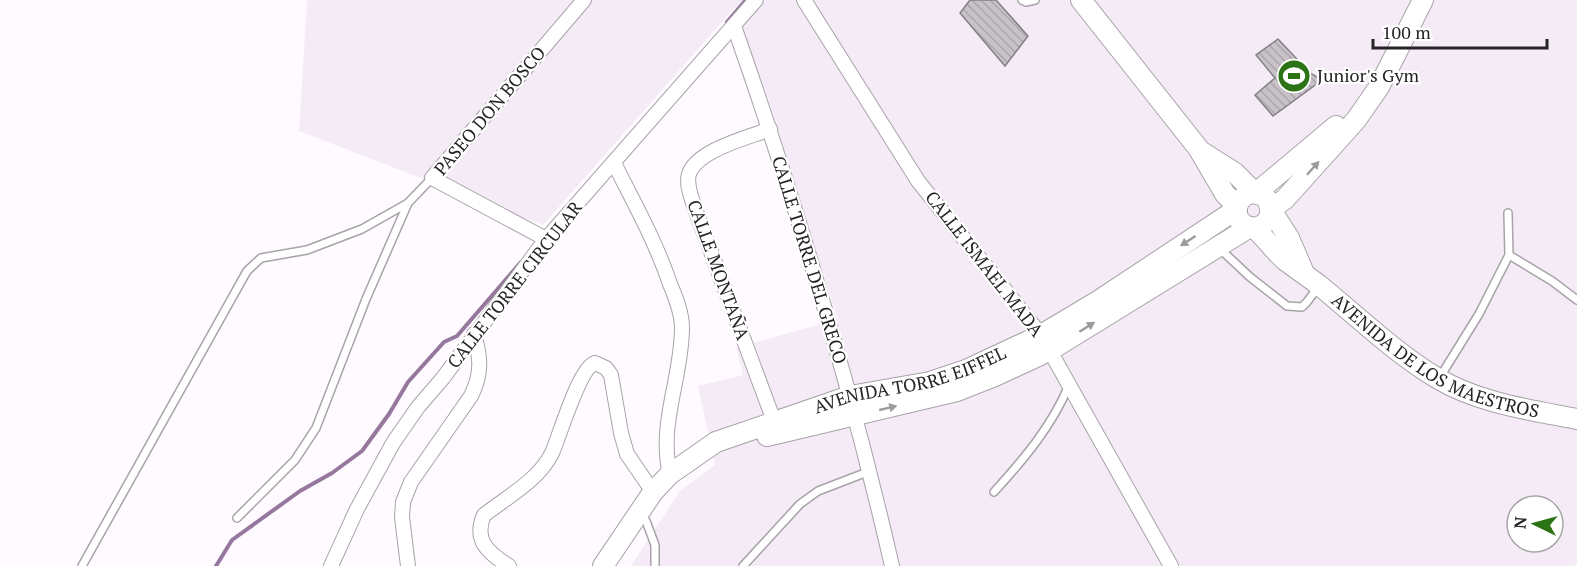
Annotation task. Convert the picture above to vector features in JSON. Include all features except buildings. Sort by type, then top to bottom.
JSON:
[{"type":"street","name":"PASEO DON BOSCO","points":[[546,239],[432,178],[584,0]]},
{"type":"street","name":"CALLE TORRE CIRCULAR","points":[[331,566],[357,509],[393,443],[474,334],[546,239],[756,0]]},
{"type":"street","name":"CALLE ISMAEL MADA","points":[[804,0],[918,181],[1045,343],[1171,566]]},
{"type":"street","points":[[1081,0],[1198,148],[1225,194],[1237,207],[1240,221],[1251,228],[1259,227],[1268,221],[1271,210],[1285,199],[1356,120],[1378,87],[1423,0]]},
{"type":"street","points":[[1237,207],[1244,196],[1256,193],[1328,134],[1348,114],[1385,59],[1416,0]]},
{"type":"street","name":"CALLE TORRE DEL GRECO","points":[[734,26],[770,129],[853,405],[892,566]]},
{"type":"street","name":"CALLE MONTAÑA","points":[[770,129],[706,154],[694,163],[688,176],[694,206],[774,421]]},
{"type":"street","points":[[1198,148],[1235,173],[1256,193],[1266,198],[1271,210]]},
{"type":"street","points":[[614,163],[662,260],[679,308],[682,327],[668,428],[667,460],[670,474]]},
{"type":"street","name":"AVENIDA TORRE EIFFEL","points":[[1045,343],[1098,301],[1237,207]]},
{"type":"street","name":"AVENIDA DE LOS MAESTROS","points":[[1271,210],[1312,279]]},
{"type":"street","name":"AVENIDA TORRE EIFFEL","points":[[615,566],[666,495],[716,453],[783,432],[853,405],[1045,343],[1251,228]]},
{"type":"street","name":"AVENIDA DE LOS MAESTROS","points":[[1251,228],[1274,250],[1394,348],[1439,379],[1469,393],[1505,404],[1577,419]]},
{"type":"street","points":[[408,566],[402,517],[403,502],[411,482],[471,396],[478,381],[481,367],[474,334]]},
{"type":"street","points":[[509,566],[495,558],[484,547],[480,536],[480,524],[484,515],[534,477],[551,455],[581,380],[590,364],[595,363],[606,368],[611,375],[627,454],[652,492]]},
{"type":"street","name":"AVENIDA TORRE EIFFEL","points":[[603,566],[652,492],[670,474],[716,442],[774,421],[853,405]]},
{"type":"lane","points":[[1022,0],[1026,2],[1035,0]]},
{"type":"lane","points":[[82,566],[247,271],[261,258],[307,250],[333,242],[362,229],[408,203],[432,178]]},
{"type":"lane","points":[[237,518],[295,459],[316,428],[366,299],[408,203]]},
{"type":"lane","points":[[1439,379],[1479,314],[1509,255],[1508,213]]},
{"type":"lane","points":[[1218,246],[1258,284],[1287,306],[1302,307],[1307,302],[1312,279]]},
{"type":"lane","points":[[1509,255],[1552,281],[1577,300]]},
{"type":"lane","points":[[994,492],[1035,445],[1063,401],[1069,385]]},
{"type":"lane","points":[[743,566],[800,504],[818,491],[870,471]]},
{"type":"lane","points":[[646,521],[655,545],[656,566]]},
{"type":"shaded area","points":[[307,0],[1577,0],[1577,563],[1574,566],[631,566],[680,491],[715,465],[698,386],[743,375],[736,348],[838,319],[736,6],[543,225],[299,131]]},
{"type":"waterway","points":[[727,22],[746,0]]},
{"type":"waterway","points":[[216,566],[232,540],[300,491],[332,473],[362,451],[389,414],[408,382],[444,342],[457,336],[521,262]]},
{"type":"place","name":"Junior's Gym","points":[[1294,76]]}]
